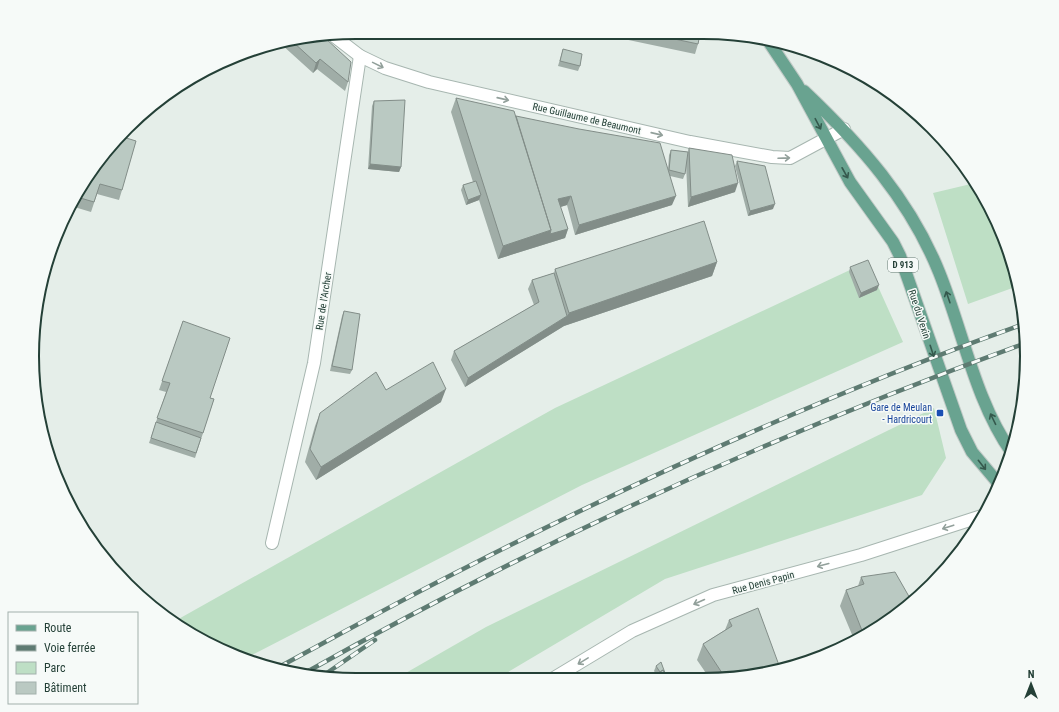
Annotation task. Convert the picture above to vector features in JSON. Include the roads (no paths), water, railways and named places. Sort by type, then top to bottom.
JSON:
[{"type":"main road","name":"Rue du Vexin","points":[[772,47],[797,84],[850,182],[893,242],[910,282],[960,430],[972,452],[995,479]]},
{"type":"main road","name":"Rue du Vexin","points":[[797,84],[844,129],[869,157],[901,199],[926,242],[939,272],[990,414],[1007,444]]},
{"type":"street","name":"Rue Guillaume de Beaumont","points":[[339,40],[360,56],[385,68],[429,82],[690,142],[772,157],[790,158],[844,129]]},
{"type":"street","name":"Rue de l'Archer","points":[[272,543],[314,363],[360,56]]},
{"type":"street","name":"Rue Denis Papin","points":[[562,673],[632,632],[713,596],[861,554],[976,518]]},
{"type":"railway","points":[[284,664],[445,578],[536,532],[673,467],[883,377],[1018,326]]},
{"type":"railway","points":[[311,669],[478,580],[658,494],[840,414],[1019,345]]},
{"type":"railway","points":[[329,671],[375,640]]},
{"type":"place","name":"Gare de Meulan - Hardricourt","points":[[940,413]]}]
